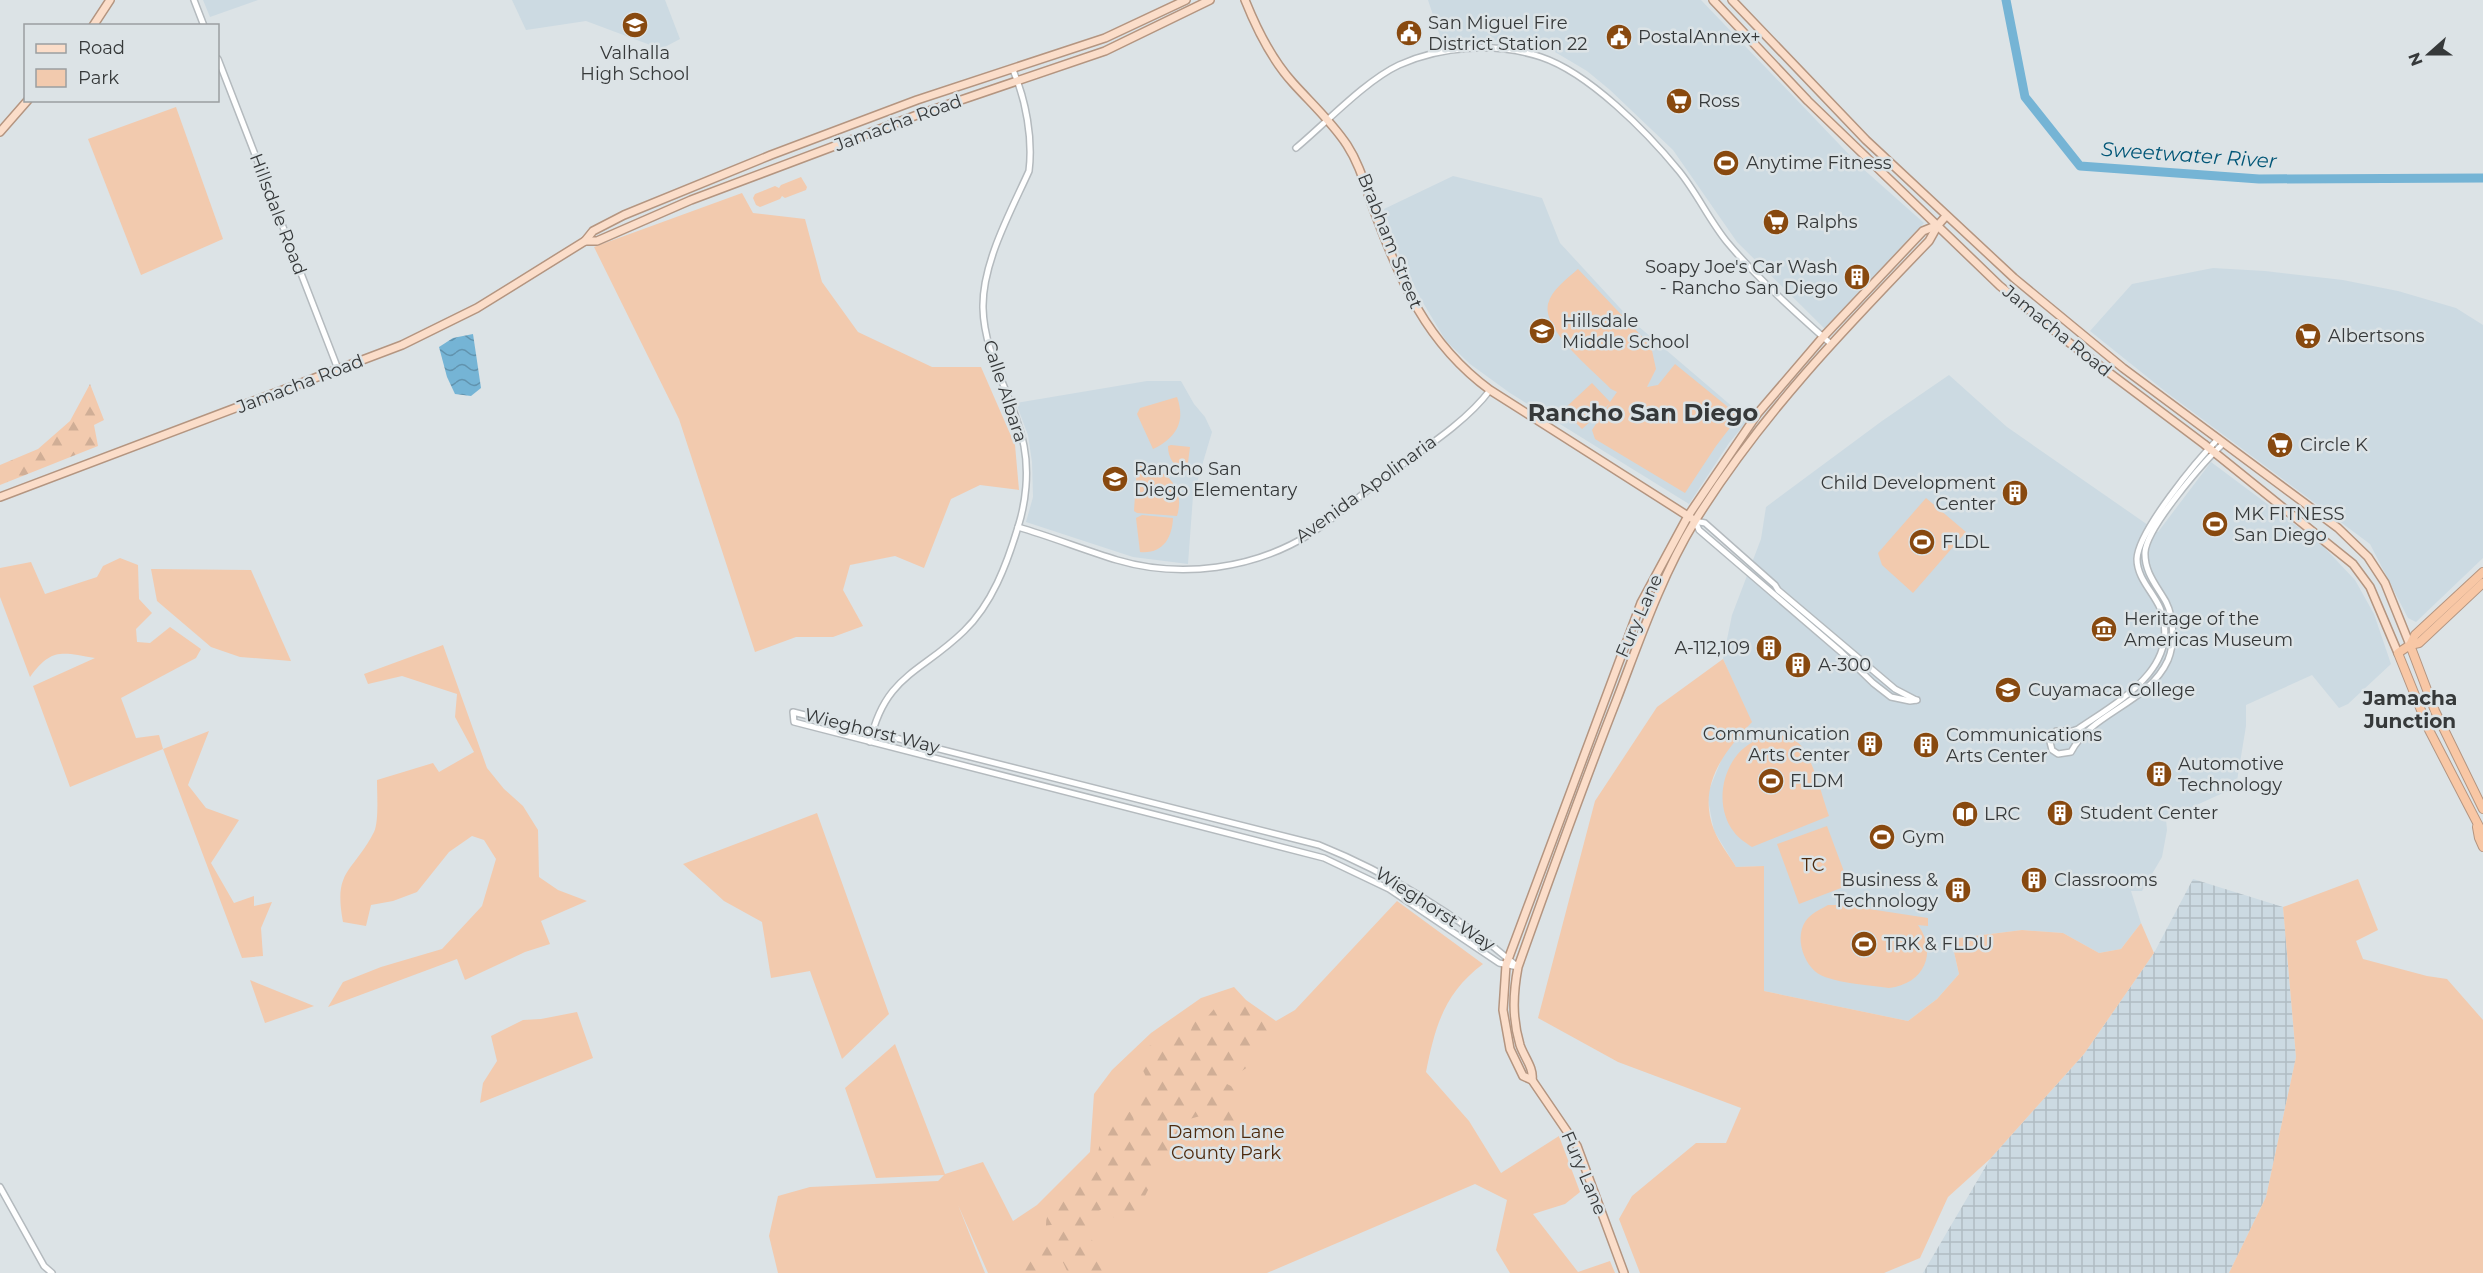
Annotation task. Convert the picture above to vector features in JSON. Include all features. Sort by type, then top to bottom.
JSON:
[{"type":"highway","points":[[2483,572],[2415,635],[2410,645],[2435,711],[2483,809]]},
{"type":"highway","points":[[2483,583],[2419,643],[2410,645],[2398,653],[2428,730],[2483,834]]},
{"type":"highway","points":[[2477,822],[2483,847]]},
{"type":"main road","points":[[94,24],[110,0]]},
{"type":"main road","name":"Jamacha Road","points":[[0,497],[338,369],[441,327],[477,308],[585,241],[593,231],[624,215],[771,155],[904,105],[1105,38],[1186,0]]},
{"type":"main road","name":"Jamacha Road","points":[[585,241],[597,241],[634,223],[730,185],[917,115],[1105,51],[1210,0]]},
{"type":"main road","name":"Brabham Street","points":[[1245,0],[1270,53],[1291,81],[1328,121],[1346,144],[1361,169],[1373,208],[1414,305],[1445,348],[1468,374],[1490,390],[1695,521]]},
{"type":"main road","name":"Jamacha Road","points":[[1713,0],[1808,100],[2000,286],[2063,338],[2331,544],[2353,564],[2370,587],[2398,653]]},
{"type":"main road","name":"Jamacha Road","points":[[1732,0],[1866,140],[2014,278],[2123,368],[2289,494],[2338,528],[2368,557],[2385,583],[2410,645]]},
{"type":"main road","points":[[0,132],[26,102]]},
{"type":"main road","points":[[715,179],[730,185]]},
{"type":"main road","name":"Fury Lane","points":[[1532,1080],[1533,1072],[1521,1047],[1514,1020],[1518,967],[1574,808],[1649,615],[1675,559],[1695,521],[1728,471],[1787,392],[1929,241],[1946,216]]},
{"type":"main road","name":"Fury Lane","points":[[1624,1273],[1577,1146],[1532,1080],[1523,1076],[1510,1049],[1503,1010],[1507,962],[1641,603],[1688,516],[1758,413],[1823,337],[1923,231],[1938,225]]},
{"type":"street","points":[[194,0],[203,24]]},
{"type":"street","points":[[1296,148],[1364,89],[1396,66],[1416,58],[1479,47],[1540,57],[1586,82],[1636,123],[1681,172],[1725,239],[1744,262],[1831,344]]},
{"type":"street","name":"Hillsdale Road","points":[[219,62],[338,369]]},
{"type":"street","name":"Calle Albara","points":[[870,742],[882,705],[893,688],[963,633],[986,607],[1018,527],[1025,493],[1025,448],[994,361],[985,328],[983,306],[987,271],[1029,171],[1031,155],[1029,138],[1018,80],[1013,70]]},
{"type":"street","name":"Avenida Apolinaria","points":[[1018,527],[1117,560],[1143,566],[1186,570],[1238,564],[1263,557],[1311,533],[1451,427],[1490,390]]},
{"type":"street","points":[[2211,451],[2171,505],[2147,543],[2145,554],[2147,569],[2166,602],[2171,619],[2171,648],[2168,658],[2151,686],[2080,736],[2071,752],[2064,754],[2052,750],[2050,742],[2056,731],[2072,731],[2089,721],[2143,682],[2154,670],[2161,655],[2166,632],[2159,606],[2142,578],[2137,562],[2138,549],[2146,533],[2211,451],[2221,441]]},
{"type":"street","points":[[1695,521],[1705,523],[1778,590],[1895,689],[1917,700],[1899,699],[1884,692],[1700,531],[1695,521]]},
{"type":"street","points":[[1841,652],[1854,659],[1859,658]]},
{"type":"street","name":"Wieghorst Way","points":[[1507,962],[1457,921],[1394,879],[1319,845],[793,712],[794,722],[1324,858],[1389,889],[1507,962],[1518,967]]},
{"type":"street","points":[[0,1187],[44,1266],[52,1273]]},
{"type":"shaded area","points":[[203,0],[258,0],[210,17]]},
{"type":"shaded area","name":"Valhalla High School","points":[[512,0],[665,0],[680,39],[661,49],[586,21],[526,30]]},
{"type":"shaded area","points":[[1428,0],[1701,0],[1861,167],[1924,223],[1825,329],[1737,242],[1673,150],[1610,90],[1587,71],[1555,52],[1509,41],[1471,39],[1445,43],[1441,39]]},
{"type":"shaded area","name":"Hillsdale Middle School","points":[[1453,176],[1542,198],[1560,243],[1631,320],[1748,420],[1729,443],[1689,504],[1510,393],[1470,364],[1446,341],[1422,301],[1400,257],[1384,209]]},
{"type":"shaded area","points":[[2213,268],[2343,280],[2398,291],[2456,308],[2483,325],[2483,558],[2416,622],[2408,618],[2370,544],[2166,392],[2090,331],[2132,284]]},
{"type":"shaded area","name":"Cuyamaca College","points":[[1949,375],[2007,427],[2158,532],[2211,462],[2321,544],[2355,580],[2374,614],[2391,664],[2348,704],[2339,708],[2312,675],[2246,705],[2246,726],[2236,787],[2166,819],[2167,830],[2162,857],[2142,891],[2131,891],[2141,923],[2121,949],[2099,953],[2063,933],[2022,930],[1951,939],[1959,974],[1937,999],[1908,1021],[1764,991],[1764,866],[1736,867],[1714,831],[1707,795],[1725,751],[1751,722],[1723,659],[1732,615],[1761,539],[1766,507],[1882,421]]},
{"type":"shaded area","name":"Rancho San Diego Elementary","points":[[1147,381],[1181,381],[1194,404],[1205,417],[1212,432],[1193,496],[1188,564],[1133,557],[1026,522],[1033,497],[1032,462],[1028,435],[1016,403]]},
{"type":"shaded area","points":[[2193,879],[2283,907],[2296,1057],[2266,1197],[2229,1273],[1923,1273],[1990,1159],[2084,1054],[2154,953]]},
{"type":"green space","points":[[176,107],[223,239],[141,275],[88,139]]},
{"type":"green space","points":[[801,177],[807,187],[806,190],[785,198],[782,196],[760,207],[756,205],[753,198],[755,194],[775,186],[779,188]]},
{"type":"green space","points":[[742,193],[753,213],[805,219],[822,282],[858,332],[932,367],[981,367],[1015,445],[1019,490],[980,485],[951,499],[924,568],[895,556],[850,565],[843,590],[863,626],[833,637],[796,637],[755,652],[679,419],[594,247]]},
{"type":"green space","points":[[1578,269],[1651,346],[1656,369],[1647,387],[1658,385],[1675,364],[1739,416],[1685,493],[1595,439],[1592,430],[1609,404],[1582,429],[1563,410],[1592,383],[1610,402],[1617,392],[1611,389],[1571,350],[1553,326],[1548,314],[1548,304],[1553,294]]},
{"type":"green space","points":[[90,384],[104,420],[94,425],[98,446],[0,485],[0,465],[38,449],[70,421]]},
{"type":"green space","points":[[1177,397],[1180,414],[1177,428],[1168,440],[1153,449],[1137,414],[1140,408]]},
{"type":"green space","points":[[1168,446],[1190,447],[1187,470],[1184,471],[1172,461],[1168,451]]},
{"type":"green space","points":[[1137,465],[1156,470],[1171,480],[1178,496],[1177,516],[1134,511]]},
{"type":"green space","name":"FLDL","points":[[1926,498],[1966,532],[1913,593],[1882,565],[1878,553]]},
{"type":"green space","points":[[1142,515],[1173,518],[1171,532],[1165,543],[1148,552],[1140,552],[1136,518]]},
{"type":"green space","points":[[120,558],[138,565],[139,599],[152,613],[136,629],[137,642],[150,643],[170,627],[201,649],[196,658],[121,698],[136,738],[159,735],[163,749],[70,787],[33,686],[95,658],[58,654],[44,661],[30,677],[0,597],[0,568],[31,562],[45,594],[97,577],[103,566]]},
{"type":"green space","points":[[151,569],[251,570],[291,661],[240,657],[211,647],[157,601]]},
{"type":"green space","points":[[443,645],[487,768],[504,789],[523,806],[538,830],[539,877],[558,890],[587,901],[541,921],[550,944],[525,952],[465,980],[457,959],[328,1007],[343,982],[381,967],[442,949],[482,906],[496,859],[484,840],[472,836],[449,852],[417,892],[393,901],[371,905],[366,926],[343,922],[341,891],[343,881],[376,827],[377,780],[433,763],[439,772],[474,752],[455,717],[457,694],[402,676],[368,684],[364,674]]},
{"type":"green space","points":[[1723,659],[1752,722],[1731,746],[1716,771],[1709,799],[1710,814],[1716,835],[1736,867],[1764,866],[1764,991],[1908,1021],[1937,999],[1959,974],[1951,939],[2022,930],[2063,933],[2099,953],[2121,949],[2141,923],[2154,953],[2084,1054],[1990,1159],[1948,1197],[1920,1258],[1884,1273],[1640,1273],[1619,1219],[1632,1196],[1696,1143],[1726,1143],[1741,1108],[1618,1062],[1538,1018],[1595,801],[1657,707]]},
{"type":"green space","points":[[209,731],[188,785],[206,808],[239,820],[211,863],[234,903],[254,896],[254,906],[272,902],[261,928],[263,956],[242,958],[163,749]]},
{"type":"green space","name":"FLDM","points":[[1773,734],[1791,738],[1802,747],[1812,765],[1829,816],[1752,847],[1734,832],[1728,821],[1724,810],[1724,784],[1733,760],[1741,751],[1753,742]]},
{"type":"green space","points":[[817,813],[889,1014],[842,1059],[810,971],[771,978],[762,922],[724,901],[683,864]]},
{"type":"green space","name":"TC","points":[[1827,826],[1849,885],[1799,904],[1777,844]]},
{"type":"green space","points":[[2358,879],[2378,930],[2356,941],[2363,959],[2447,979],[2483,1020],[2483,1273],[2229,1273],[2266,1197],[2296,1057],[2283,907]]},
{"type":"green space","name":"Damon Lane County Park","points":[[1397,901],[1483,964],[1459,987],[1443,1012],[1433,1040],[1426,1072],[1469,1121],[1501,1173],[1559,1136],[1580,1192],[1565,1204],[1533,1214],[1578,1272],[1610,1261],[1615,1273],[1510,1273],[1496,1250],[1507,1200],[1475,1184],[1267,1273],[988,1273],[958,1205],[985,1273],[778,1273],[769,1236],[778,1196],[810,1187],[938,1181],[944,1175],[876,1178],[845,1088],[895,1044],[945,1174],[983,1162],[1013,1221],[1037,1205],[1090,1152],[1094,1094],[1112,1070],[1151,1033],[1201,998],[1234,987],[1246,1000],[1276,1021],[1295,1010]]},
{"type":"green space","name":"TRK & FLDU","points":[[1828,905],[1843,905],[1928,918],[1928,926],[1918,925],[1927,946],[1927,956],[1919,974],[1901,985],[1889,988],[1840,981],[1818,973],[1806,960],[1801,933],[1808,918]]},
{"type":"green space","points":[[250,980],[314,1006],[265,1023]]},
{"type":"green space","points":[[1242,1000],[1256,1009],[1272,1027],[1259,1047],[1231,1050],[1247,1055],[1249,1066],[1225,1083],[1235,1088],[1234,1107],[1245,1111],[1233,1131],[1222,1126],[1222,1118],[1210,1129],[1210,1118],[1204,1115],[1182,1121],[1186,1127],[1180,1140],[1166,1154],[1137,1212],[1114,1218],[1109,1204],[1087,1219],[1085,1233],[1115,1264],[1115,1273],[1068,1273],[1060,1256],[1053,1260],[1048,1273],[1015,1273],[1045,1232],[1060,1229],[1056,1224],[1046,1226],[1048,1216],[1059,1198],[1092,1166],[1098,1152],[1101,1127],[1133,1110],[1134,1124],[1139,1127],[1138,1111],[1147,1079],[1139,1062],[1149,1046],[1166,1040],[1184,1023],[1189,1025],[1190,1033],[1194,1021],[1203,1022],[1214,1009]]},
{"type":"green space","points":[[577,1012],[593,1058],[480,1103],[483,1083],[497,1061],[491,1036],[523,1020]]},
{"type":"water","points":[[473,334],[481,388],[471,396],[455,394],[447,377],[439,347],[453,338]]},
{"type":"waterway","name":"Sweetwater River","points":[[2006,0],[2025,97],[2080,166],[2259,179],[2483,178]]},
{"type":"place","name":"Valhalla High School","points":[[635,25]]},
{"type":"place","name":"San Miguel Fire District Station 22","points":[[1409,33]]},
{"type":"place","name":"PostalAnnex+","points":[[1619,37]]},
{"type":"place","name":"Ross","points":[[1679,101]]},
{"type":"place","name":"Anytime Fitness","points":[[1726,163]]},
{"type":"place","name":"Ralphs","points":[[1776,222]]},
{"type":"place","name":"Soapy Joe's Car Wash - Rancho San Diego","points":[[1857,277]]},
{"type":"place","name":"Hillsdale Middle School","points":[[1542,331]]},
{"type":"place","name":"Albertsons","points":[[2308,336]]},
{"type":"place","name":"Circle K","points":[[2280,445]]},
{"type":"place","name":"Rancho San Diego Elementary","points":[[1115,479]]},
{"type":"place","name":"Child Development Center","points":[[2015,493]]},
{"type":"place","name":"MK FITNESS San Diego","points":[[2215,524]]},
{"type":"place","name":"FLDL","points":[[1922,542]]},
{"type":"place","name":"Heritage of the Americas Museum","points":[[2104,629]]},
{"type":"place","name":"A-112,109","points":[[1769,648]]},
{"type":"place","name":"A-300","points":[[1798,665]]},
{"type":"place","name":"Cuyamaca College","points":[[2008,690]]},
{"type":"place","name":"Communication Arts Center","points":[[1870,744]]},
{"type":"place","name":"Communications Arts Center","points":[[1926,745]]},
{"type":"place","name":"Automotive Technology","points":[[2159,774]]},
{"type":"place","name":"FLDM","points":[[1771,781]]},
{"type":"place","name":"Student Center","points":[[2060,813]]},
{"type":"place","name":"LRC","points":[[1965,814]]},
{"type":"place","name":"Gym","points":[[1882,837]]},
{"type":"place","name":"Classrooms","points":[[2034,880]]},
{"type":"place","name":"Business & Technology","points":[[1958,890]]},
{"type":"place","name":"TRK & FLDU","points":[[1864,944]]},
{"type":"district","name":"Rancho San Diego","points":[[1643,412]]},
{"type":"district","name":"Jamacha Junction","points":[[2410,710]]}]
